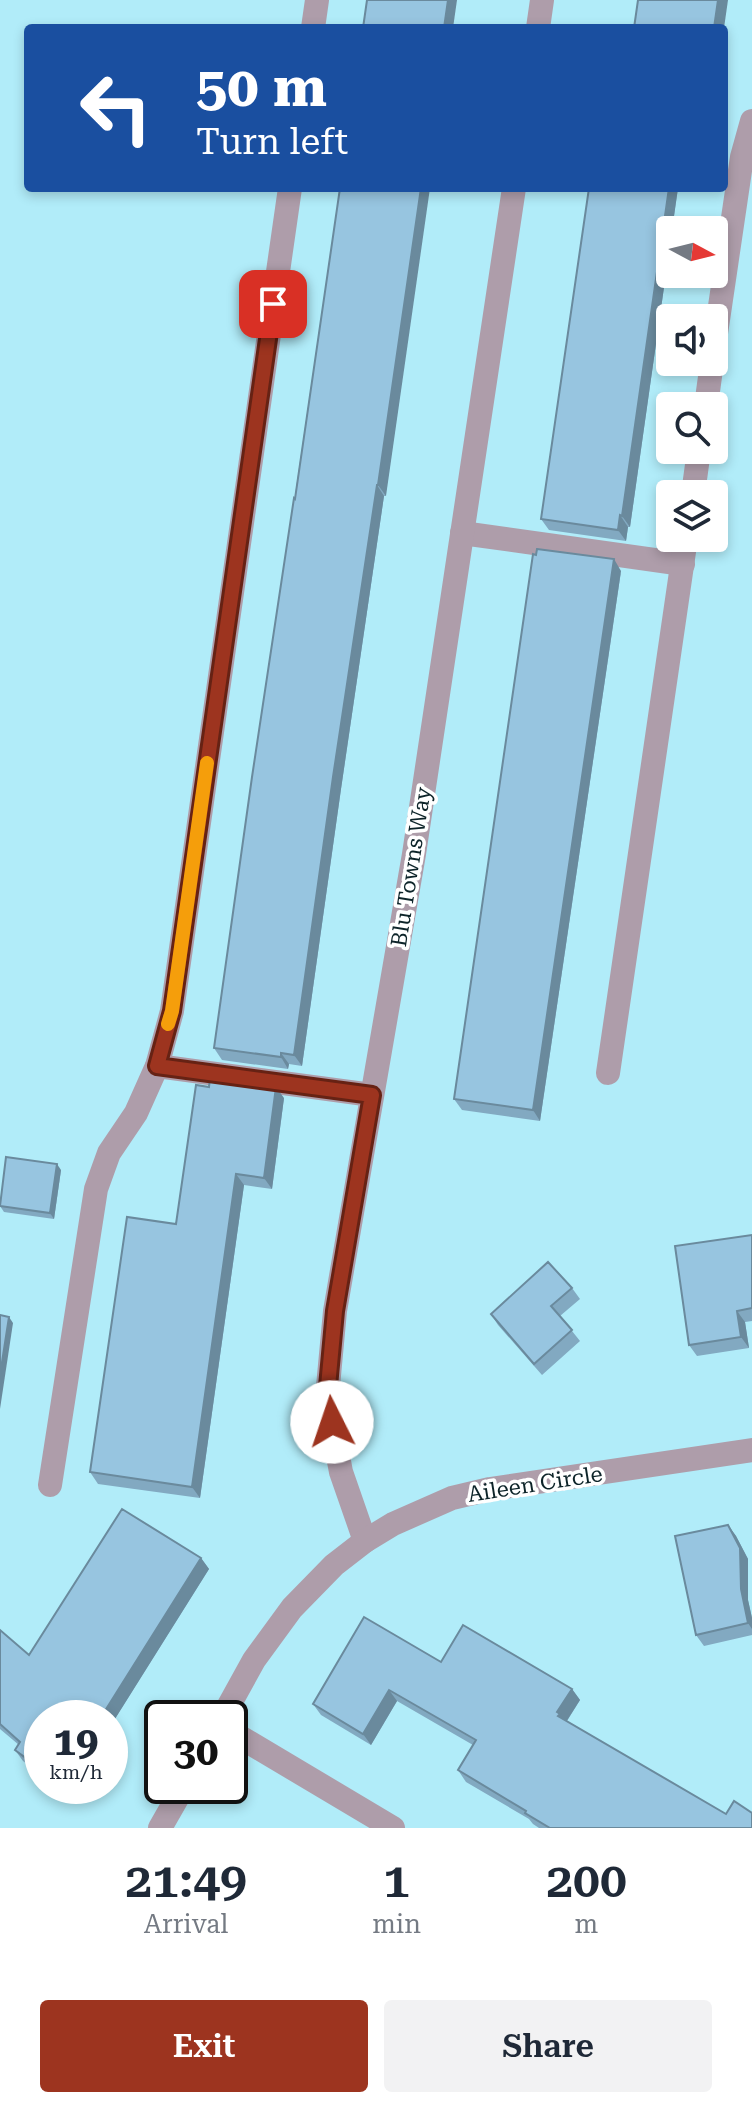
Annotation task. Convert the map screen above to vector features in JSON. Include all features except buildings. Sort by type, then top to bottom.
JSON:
[{"type":"street","points":[[314,24],[317,0]]},
{"type":"street","points":[[539,24],[542,0]]},
{"type":"street","points":[[720,304],[742,157],[752,121]]},
{"type":"street","points":[[50,1485],[96,1189],[109,1153],[136,1113],[157,1066],[172,1011],[289,192]]},
{"type":"street","name":"Blu Towns Way","points":[[365,1541],[341,1472],[327,1397],[335,1311],[414,854],[513,192]]},
{"type":"street","points":[[462,533],[683,564]]},
{"type":"street","points":[[608,1073],[684,552]]},
{"type":"street","points":[[157,1066],[372,1095]]},
{"type":"street","name":"Aileen Circle","points":[[232,1700],[254,1660],[292,1608],[334,1565],[393,1524],[452,1498],[490,1489],[752,1450]]},
{"type":"street","points":[[248,1742],[393,1828]]},
{"type":"street","points":[[160,1828],[174,1804]]},
{"type":"slow traffic","points":[[168,1024],[207,763]]},
{"type":"route","points":[[273,304],[172,1011],[157,1066],[372,1095],[335,1311],[327,1397],[332,1422]]}]
